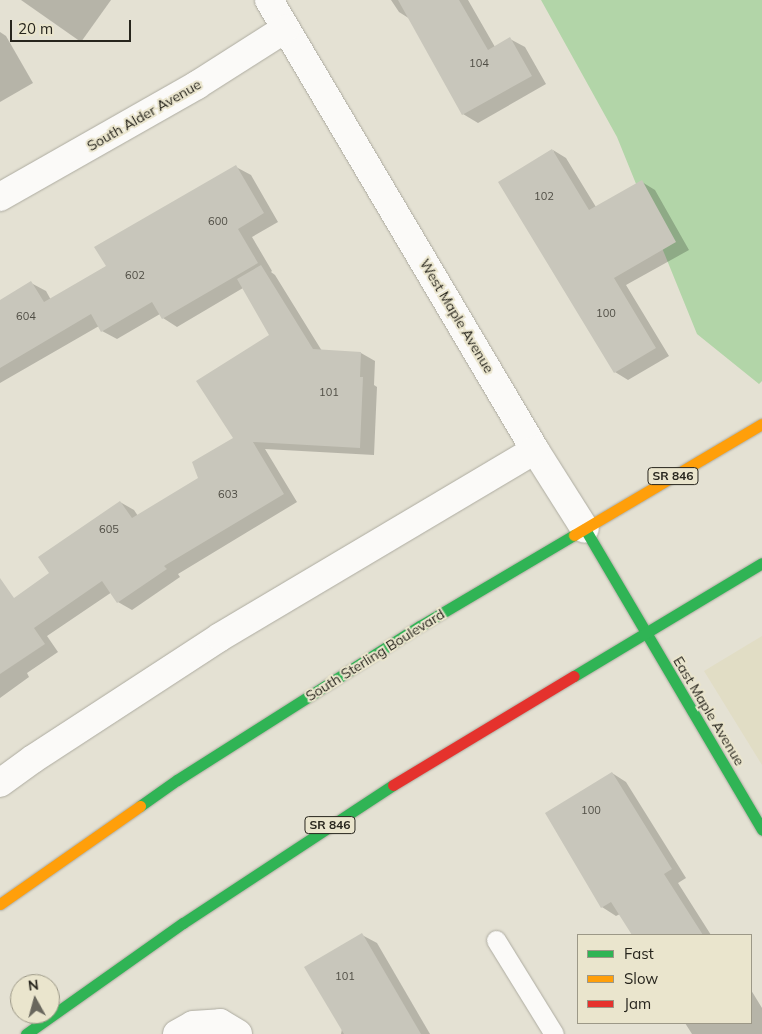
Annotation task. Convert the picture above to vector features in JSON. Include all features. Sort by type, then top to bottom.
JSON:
[{"type":"main road","name":"South Sterling Boulevard","points":[[0,904],[177,780],[420,626],[762,424]]},
{"type":"main road","name":"West Maple Avenue","points":[[585,529],[645,632]]},
{"type":"main road","name":"SR 846","points":[[26,1034],[183,923],[357,808],[645,632],[762,563]]},
{"type":"main road","name":"East Maple Avenue","points":[[645,632],[762,830]]},
{"type":"street","name":"West Maple Avenue","points":[[269,0],[535,450],[585,529]]},
{"type":"street","name":"South Alder Avenue","points":[[0,197],[196,85],[286,29]]},
{"type":"street","points":[[0,783],[33,759],[220,637],[535,450]]},
{"type":"street","points":[[177,1034],[192,1025],[229,1029]]},
{"type":"lane","points":[[496,940],[554,1034]]},
{"type":"shaded area","points":[[762,636],[762,765],[704,671]]},
{"type":"green space","points":[[541,0],[762,0],[762,381],[759,384],[697,334],[617,137]]},
{"type":"building","points":[[398,0],[459,0],[488,50],[510,37],[532,76],[462,115]]},
{"type":"building","points":[[552,149],[589,210],[642,180],[676,242],[614,278],[656,348],[614,373],[498,182]]},
{"type":"building","points":[[236,165],[264,213],[238,229],[258,263],[162,319],[152,302],[101,332],[91,314],[0,368],[0,300],[31,281],[44,302],[106,266],[94,247]]},
{"type":"building","points":[[261,265],[313,349],[361,352],[360,377],[363,377],[360,448],[253,442],[284,494],[164,566],[167,569],[117,603],[102,581],[34,628],[45,644],[0,674],[0,578],[14,598],[49,573],[38,557],[120,501],[132,518],[198,478],[192,462],[233,438],[196,381],[269,335],[237,279]]},
{"type":"building","points":[[612,772],[672,869],[664,874],[702,934],[631,934],[611,902],[601,908],[545,813]]},
{"type":"building","points":[[362,933],[421,1034],[344,1034],[304,967]]},
{"type":"traffic: fast","points":[[585,529],[762,830]]},
{"type":"traffic: fast","points":[[140,806],[177,780],[420,626],[574,535]]},
{"type":"traffic: fast","points":[[574,676],[762,563]]},
{"type":"traffic: fast","points":[[26,1034],[183,923],[393,785]]},
{"type":"traffic: slow","points":[[574,535],[762,424]]},
{"type":"traffic: slow","points":[[0,904],[140,806]]},
{"type":"traffic: jam","points":[[393,785],[574,676]]}]
